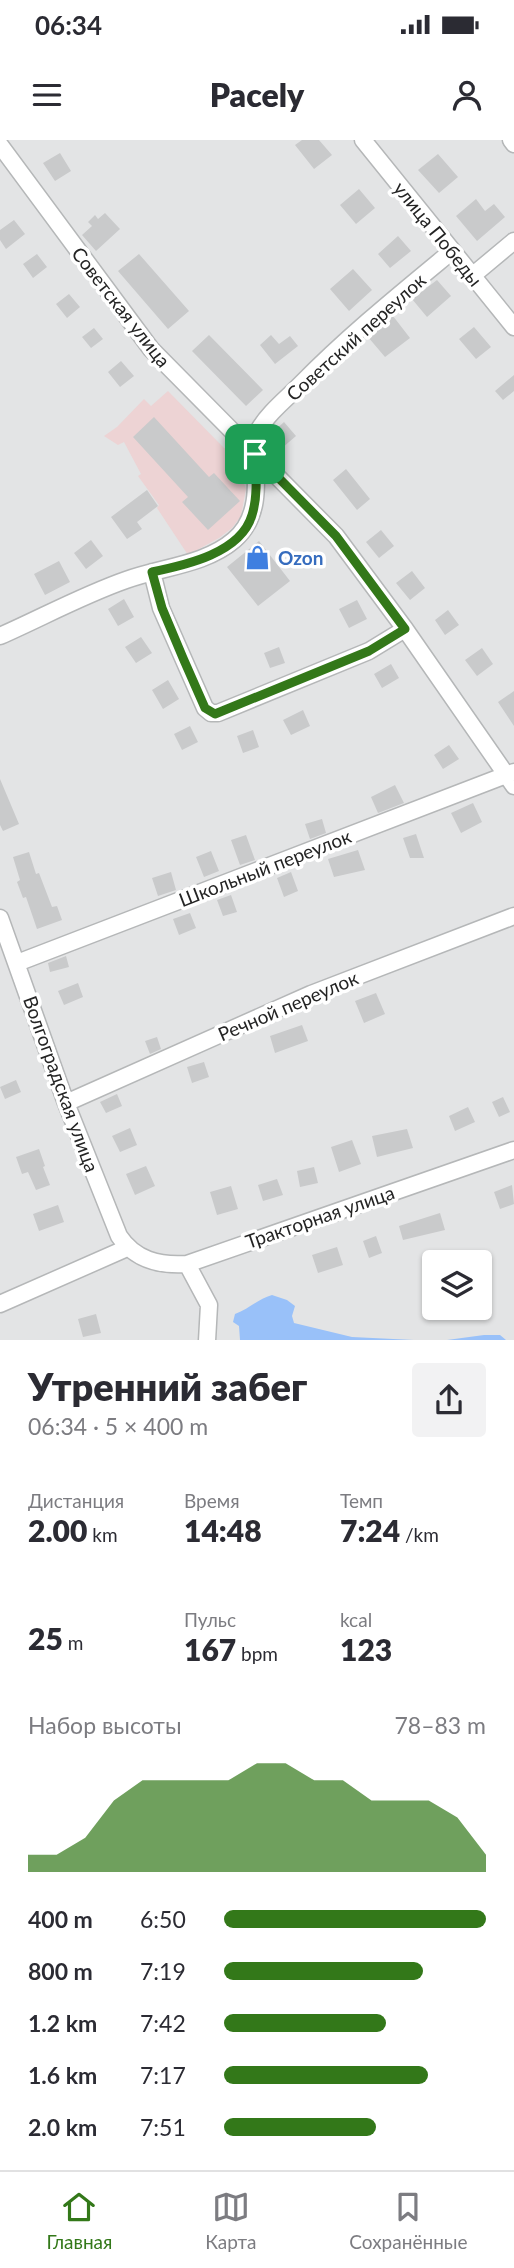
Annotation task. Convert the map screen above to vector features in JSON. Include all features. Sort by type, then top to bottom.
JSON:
[{"type":"street","name":"улица Победы","points":[[363,140],[514,327]]},
{"type":"street","name":"Советская улица","points":[[0,145],[150,349],[336,536],[512,778]]},
{"type":"street","points":[[472,276],[514,241]]},
{"type":"street","name":"Советский переулок","points":[[0,636],[125,580],[177,566],[218,550],[233,541],[249,523],[253,512],[256,435],[268,417],[347,338],[452,251]]},
{"type":"street","points":[[152,572],[162,608],[205,708],[211,713],[218,713],[369,651],[405,629]]},
{"type":"street","name":"Школьный переулок","points":[[16,963],[512,778]]},
{"type":"street","name":"Речной переулок","points":[[66,1103],[312,994],[514,916]]},
{"type":"street","name":"Волгоградская улица","points":[[0,918],[66,1103],[119,1236],[127,1248]]},
{"type":"street","name":"Тракторная улица","points":[[127,1248],[136,1255],[159,1264],[187,1264],[514,1150]]},
{"type":"street","points":[[0,1304],[127,1248]]},
{"type":"street","points":[[187,1264],[209,1305],[207,1340]]},
{"type":"shaded area","points":[[168,391],[224,448],[233,453],[246,489],[241,516],[232,528],[188,555],[157,508],[159,505],[138,476],[141,474],[124,442],[118,445],[104,436],[117,427],[144,399],[151,406]]},
{"type":"water","points":[[272,1295],[295,1306],[292,1316],[294,1323],[352,1337],[414,1340],[240,1340],[239,1326],[233,1322],[235,1314]]},
{"type":"water","points":[[500,1335],[506,1340],[447,1340]]},
{"type":"building","points":[[302,140],[319,140],[332,155],[314,169],[295,145]]},
{"type":"building","points":[[60,153],[71,171],[55,181],[43,163]]},
{"type":"building","points":[[438,154],[458,177],[439,193],[418,170]]},
{"type":"building","points":[[359,189],[375,208],[356,224],[340,205]]},
{"type":"building","points":[[476,199],[485,211],[494,204],[505,217],[477,241],[456,216]]},
{"type":"building","points":[[105,213],[120,229],[96,251],[82,235],[92,226],[88,222],[95,215],[98,219]]},
{"type":"building","points":[[14,220],[25,234],[6,249],[0,240],[0,230]]},
{"type":"building","points":[[398,236],[411,251],[390,268],[378,254]]},
{"type":"building","points":[[37,254],[47,267],[33,278],[23,264]]},
{"type":"building","points":[[139,254],[189,311],[168,329],[118,271]]},
{"type":"building","points":[[353,269],[372,290],[349,311],[330,289]]},
{"type":"building","points":[[437,280],[451,296],[427,317],[412,299]]},
{"type":"building","points":[[69,294],[80,307],[67,318],[56,304]]},
{"type":"building","points":[[393,316],[410,338],[385,357],[368,337]]},
{"type":"building","points":[[474,327],[491,347],[476,359],[459,339]]},
{"type":"building","points":[[94,328],[103,339],[91,348],[82,337]]},
{"type":"building","points":[[209,335],[263,390],[246,406],[192,351]]},
{"type":"building","points":[[271,335],[279,344],[290,336],[298,346],[275,364],[260,345]]},
{"type":"building","points":[[121,361],[134,376],[120,387],[108,372]]},
{"type":"building","points":[[514,375],[514,391],[503,400],[495,391]]},
{"type":"building","points":[[154,417],[209,477],[214,473],[240,501],[208,530],[182,502],[188,497],[133,437]]},
{"type":"building","points":[[284,422],[296,436],[282,448],[270,435]]},
{"type":"building","points":[[346,469],[370,499],[357,510],[333,480]]},
{"type":"building","points":[[147,490],[158,506],[137,522],[142,529],[127,539],[111,517]]},
{"type":"building","points":[[381,530],[394,546],[379,558],[366,542]]},
{"type":"building","points":[[91,540],[103,556],[86,569],[74,553]]},
{"type":"building","points":[[259,541],[290,581],[258,606],[227,567]]},
{"type":"building","points":[[59,561],[70,582],[45,595],[34,574]]},
{"type":"building","points":[[412,571],[425,588],[410,600],[396,583]]},
{"type":"building","points":[[124,599],[134,617],[118,626],[108,609]]},
{"type":"building","points":[[357,600],[367,619],[349,628],[339,609]]},
{"type":"building","points":[[448,610],[459,625],[445,635],[435,620]]},
{"type":"building","points":[[141,637],[152,653],[136,663],[125,647]]},
{"type":"building","points":[[279,647],[285,663],[270,668],[264,653]]},
{"type":"building","points":[[482,648],[493,664],[477,676],[465,660]]},
{"type":"building","points":[[391,664],[399,678],[382,688],[374,674]]},
{"type":"building","points":[[168,680],[179,699],[163,709],[152,690]]},
{"type":"building","points":[[514,691],[514,726],[498,702]]},
{"type":"building","points":[[303,710],[310,726],[291,735],[283,720]]},
{"type":"building","points":[[190,726],[198,742],[182,750],[174,734]]},
{"type":"building","points":[[253,730],[259,747],[243,753],[237,736]]},
{"type":"building","points":[[449,745],[459,759],[443,769],[434,755]]},
{"type":"building","points":[[0,779],[19,824],[3,831],[0,825]]},
{"type":"building","points":[[395,785],[404,803],[378,813],[371,797]]},
{"type":"building","points":[[473,803],[482,822],[461,833],[451,813]]},
{"type":"building","points":[[322,819],[326,833],[310,839],[305,824]]},
{"type":"building","points":[[416,834],[424,858],[410,858],[403,838]]},
{"type":"building","points":[[246,835],[255,860],[240,865],[231,840]]},
{"type":"building","points":[[358,850],[365,870],[334,877],[328,859]]},
{"type":"building","points":[[211,851],[219,871],[204,877],[196,857]]},
{"type":"building","points":[[29,852],[52,907],[57,906],[62,920],[37,929],[26,897],[23,898],[17,882],[20,880],[13,857]]},
{"type":"building","points":[[171,872],[176,890],[158,896],[152,878]]},
{"type":"building","points":[[291,872],[298,891],[284,897],[277,878]]},
{"type":"building","points":[[231,895],[237,912],[223,916],[217,900]]},
{"type":"building","points":[[190,913],[196,928],[179,935],[173,919]]},
{"type":"building","points":[[66,956],[69,967],[50,972],[48,963]]},
{"type":"building","points":[[78,983],[83,997],[64,1005],[58,991]]},
{"type":"building","points":[[376,993],[385,1014],[364,1023],[355,1001]]},
{"type":"building","points":[[302,1025],[308,1041],[275,1053],[270,1036]]},
{"type":"building","points":[[157,1037],[161,1049],[150,1054],[145,1041]]},
{"type":"building","points":[[204,1062],[209,1077],[192,1083],[187,1067]]},
{"type":"building","points":[[16,1080],[21,1092],[5,1099],[0,1087]]},
{"type":"building","points":[[117,1094],[122,1106],[106,1113],[100,1102]]},
{"type":"building","points":[[503,1097],[510,1112],[499,1117],[492,1102]]},
{"type":"building","points":[[468,1107],[475,1122],[455,1131],[449,1116]]},
{"type":"building","points":[[130,1128],[137,1145],[120,1152],[112,1136]]},
{"type":"building","points":[[407,1129],[413,1148],[377,1157],[372,1136]]},
{"type":"building","points":[[352,1140],[361,1164],[339,1172],[331,1147]]},
{"type":"building","points":[[39,1149],[50,1185],[36,1190],[28,1172],[22,1174],[16,1157]]},
{"type":"building","points":[[146,1166],[155,1186],[135,1195],[126,1174]]},
{"type":"building","points":[[314,1167],[318,1183],[300,1187],[297,1171]]},
{"type":"building","points":[[277,1179],[283,1195],[263,1201],[258,1185]]},
{"type":"building","points":[[512,1185],[514,1204],[500,1209],[494,1192]]},
{"type":"building","points":[[231,1186],[238,1209],[217,1215],[210,1192]]},
{"type":"building","points":[[58,1205],[64,1222],[39,1231],[33,1214]]},
{"type":"building","points":[[440,1213],[445,1230],[403,1240],[399,1226]]},
{"type":"building","points":[[376,1236],[382,1253],[369,1258],[363,1241]]},
{"type":"building","points":[[337,1247],[343,1265],[318,1273],[312,1255]]},
{"type":"building","points":[[96,1314],[101,1333],[83,1337],[78,1319]]},
{"type":"place","name":"Ozon","points":[[258,558]]},
{"type":"route","points":[[255,454],[336,536],[405,629],[369,651],[215,714],[205,708],[157,596],[152,572],[177,566],[218,550],[241,533],[253,512],[255,454]]}]
